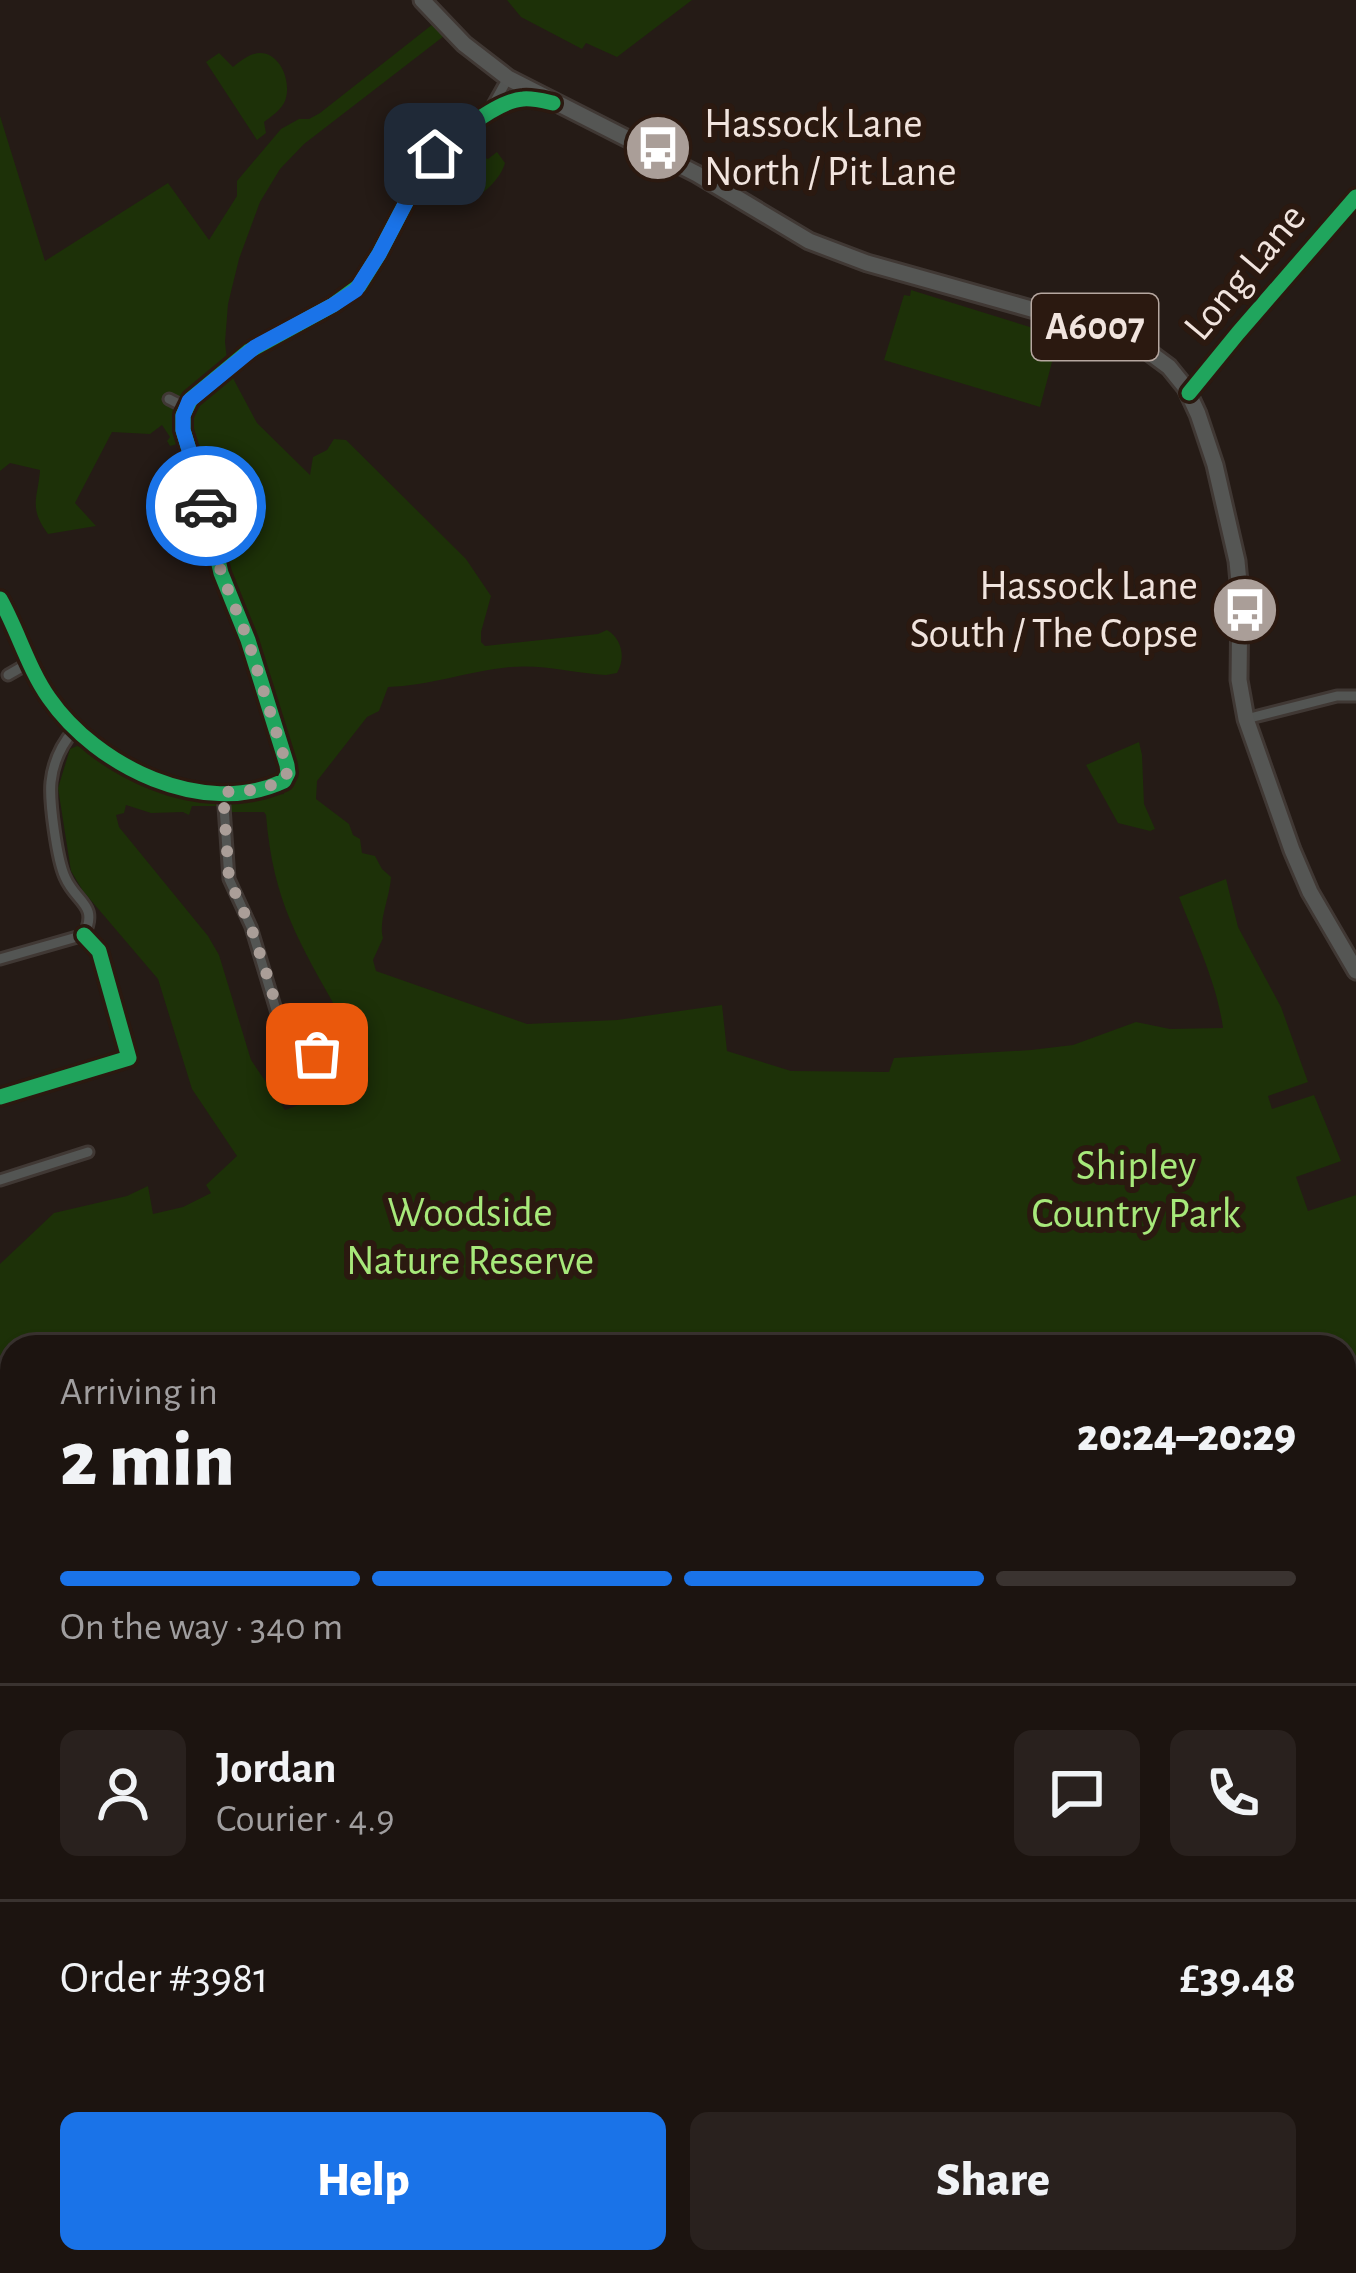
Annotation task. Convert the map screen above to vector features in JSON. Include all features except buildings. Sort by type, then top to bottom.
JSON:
[{"type":"main road","name":"A6007","points":[[422,0],[478,57],[508,78],[716,184],[837,254],[1121,336],[1162,360],[1189,393],[1208,440],[1237,557],[1238,680],[1248,726],[1310,892],[1356,971]]},
{"type":"street","points":[[489,112],[508,78]]},
{"type":"street","points":[[0,598],[49,698],[74,730],[113,760],[145,776],[192,789],[223,792],[280,784],[287,765],[212,538],[183,430],[185,407],[255,347],[356,290],[428,162],[489,112],[519,99],[553,103]]},
{"type":"street","name":"Long Lane","points":[[1189,393],[1356,197]]},
{"type":"street","points":[[169,399],[185,407]]},
{"type":"street","points":[[193,542],[212,538]]},
{"type":"street","points":[[217,610],[232,604]]},
{"type":"street","points":[[8,675],[29,663]]},
{"type":"street","points":[[1248,726],[1328,698],[1356,696],[1354,707]]},
{"type":"street","points":[[252,710],[268,705]]},
{"type":"street","points":[[74,730],[62,746],[51,791],[59,856],[67,880],[90,912],[84,935]]},
{"type":"street","points":[[40,767],[54,771]]},
{"type":"street","points":[[223,792],[223,880],[252,930],[277,1012],[299,1062]]},
{"type":"street","points":[[0,959],[84,935]]},
{"type":"street","points":[[0,1097],[129,1058],[99,951],[84,935]]},
{"type":"street","points":[[286,1068],[317,1054]]},
{"type":"street","points":[[0,1180],[82,1154],[73,1141]]},
{"type":"green space","points":[[507,0],[692,0],[617,57],[586,43],[582,49],[521,17]]},
{"type":"green space","name":"Shipley Country Park","points":[[433,24],[444,36],[304,144],[280,169],[260,202],[239,259],[225,342],[234,380],[257,423],[310,475],[313,457],[327,450],[334,439],[346,440],[466,559],[491,596],[481,632],[485,646],[607,630],[616,638],[622,655],[617,673],[606,675],[511,667],[388,687],[379,711],[367,717],[317,781],[316,799],[349,824],[360,839],[362,853],[375,856],[391,877],[383,938],[373,960],[376,971],[527,1024],[617,1020],[722,1005],[727,1051],[791,1071],[889,1072],[894,1058],[1073,1045],[1136,1022],[1170,1029],[1223,1028],[1211,978],[1179,897],[1226,879],[1238,927],[1281,1007],[1308,1082],[1268,1096],[1272,1109],[1314,1095],[1341,1161],[1296,1177],[1308,1211],[1356,1195],[1356,1335],[0,1335],[0,1264],[54,1213],[127,1196],[148,1186],[153,1214],[183,1207],[211,1193],[206,1185],[237,1156],[192,1089],[158,979],[71,871],[58,788],[70,749],[83,747],[137,781],[215,800],[217,806],[192,806],[189,815],[151,813],[126,805],[124,813],[116,815],[119,827],[219,955],[251,1060],[285,1110],[357,1084],[369,1069],[354,1033],[349,1035],[290,920],[275,873],[266,815],[230,812],[234,799],[284,794],[177,444],[170,446],[162,425],[150,434],[112,432],[75,503],[96,526],[48,534],[36,509],[40,470],[10,463],[0,471],[0,116],[45,261],[168,183],[209,240],[237,196],[237,181],[281,129],[320,113]]},
{"type":"green space","points":[[219,53],[233,67],[253,54],[267,54],[283,70],[285,101],[264,122],[266,133],[257,140],[206,62]]},
{"type":"green space","points":[[497,152],[505,163],[498,178],[469,201],[454,204],[435,180],[434,172],[453,156],[463,163],[481,156],[488,159]]},
{"type":"green space","points":[[911,290],[1059,336],[1040,407],[884,360],[904,295],[910,296]]},
{"type":"green space","points":[[1139,742],[1144,804],[1155,829],[1150,831],[1118,823],[1086,765]]},
{"type":"cycle path","points":[[0,599],[49,698],[69,723],[123,764],[186,789],[220,794],[253,791],[284,781],[287,765],[248,640],[221,573],[183,415],[191,399],[249,351],[359,286],[425,166],[457,136],[511,102],[553,103]]},
{"type":"cycle path","points":[[1189,393],[1356,197]]},
{"type":"cycle path","points":[[0,1097],[129,1058],[99,951],[84,935]]},
{"type":"way so far","points":[[206,506],[221,572],[248,640],[288,770],[284,781],[274,786],[223,792],[229,879],[248,918],[277,1012],[299,1062],[317,1054]]},
{"type":"place","name":"Hassock Lane North / Pit Lane","points":[[658,148]]},
{"type":"place","name":"Hassock Lane South / The Copse","points":[[1245,610]]},
{"type":"route","points":[[206,506],[183,430],[185,407],[255,347],[356,290],[435,154]]},
{"type":"park label","name":"Woodside Nature Reserve","points":[[470,1237]]}]
